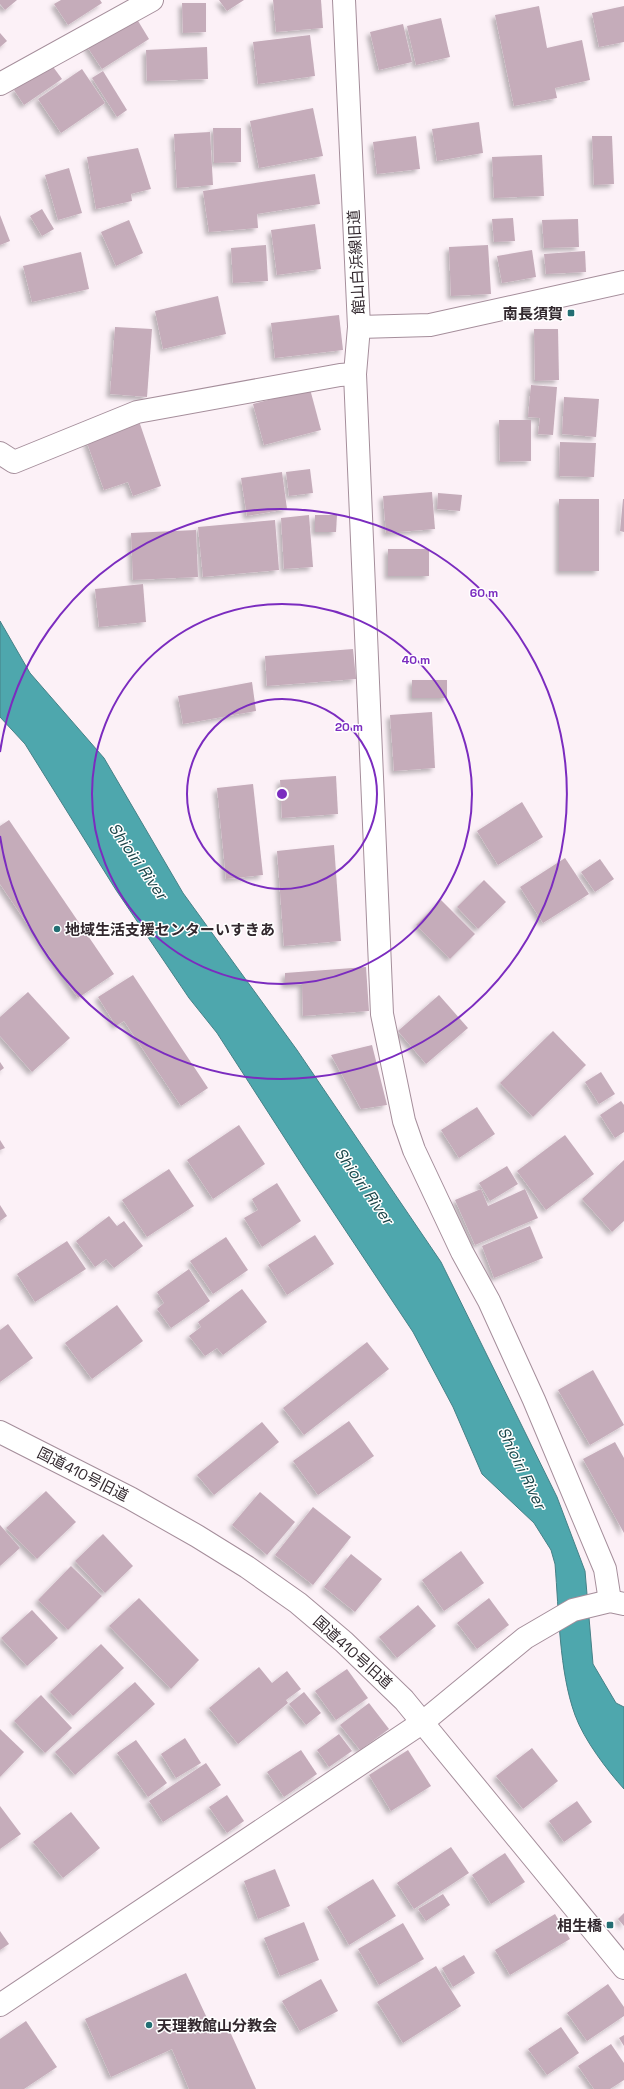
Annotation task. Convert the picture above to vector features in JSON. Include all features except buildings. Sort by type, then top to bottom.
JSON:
[{"type":"street","points":[[0,84],[152,0]]},
{"type":"street","name":"館山白浜線旧道","points":[[344,0],[359,327],[430,325],[624,282]]},
{"type":"street","points":[[0,2005],[423,1722],[525,1638],[573,1610],[611,1603],[605,1568],[538,1407],[489,1301],[462,1252],[414,1150],[404,1121],[382,1014],[355,374],[359,327]]},
{"type":"street","points":[[0,454],[14,462],[137,412],[340,375],[355,374]]},
{"type":"street","name":"国道410号旧道","points":[[0,1432],[130,1498],[247,1567],[298,1603],[344,1642],[404,1700],[423,1722],[624,1968]]},
{"type":"water","name":"Shioiri River","points":[[0,621],[30,673],[104,758],[183,893],[297,1050],[441,1262],[557,1497],[585,1571],[593,1664],[616,1703],[624,1707],[624,1789],[603,1764],[584,1734],[575,1715],[563,1661],[555,1564],[551,1550],[534,1523],[482,1474],[453,1407],[413,1332],[304,1168],[217,1033],[189,998],[116,890],[25,744],[0,717]]},
{"type":"place","name":"南長須賀","points":[[571,313]]},
{"type":"place","name":"地域生活支援センターいすきあ","points":[[57,929]]},
{"type":"place","name":"相生橋","points":[[610,1925]]},
{"type":"place","name":"天理教館山分教会","points":[[149,2025]]}]
